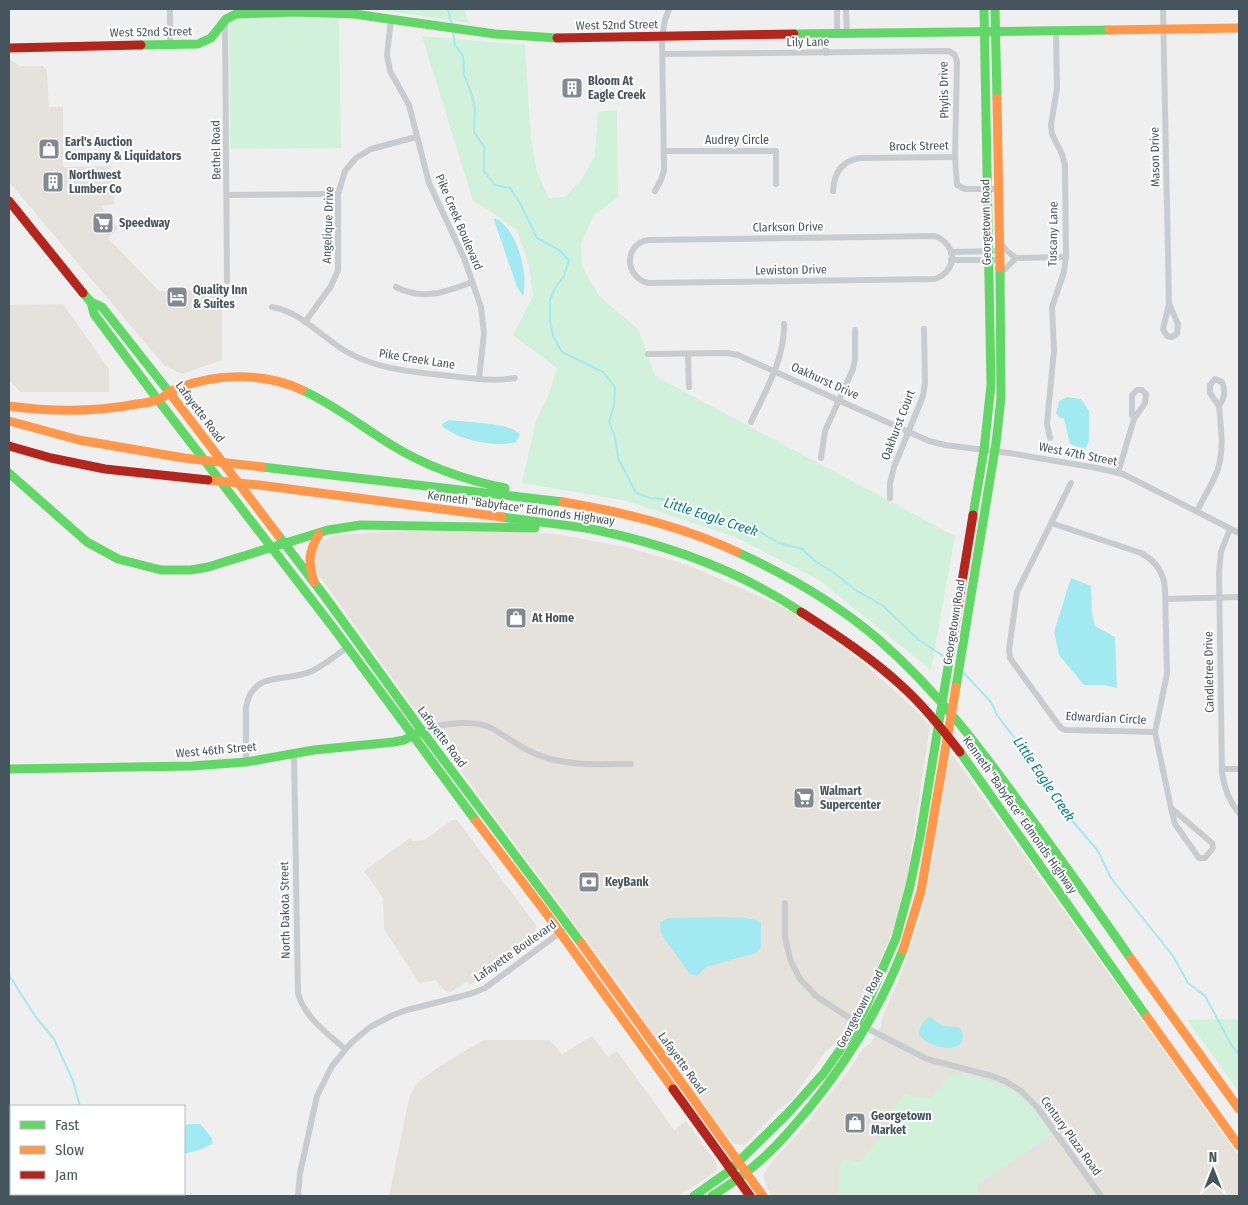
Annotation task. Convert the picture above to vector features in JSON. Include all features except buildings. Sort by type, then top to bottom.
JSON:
[{"type":"main road","name":"Georgetown Road","points":[[712,1196],[746,1173],[776,1145],[812,1104],[846,1060],[867,1028],[892,979],[913,921],[923,880],[964,641],[990,451],[991,385],[984,9]]},
{"type":"main road","name":"Georgetown Road","points":[[694,1196],[731,1170],[788,1113],[814,1084],[841,1048],[857,1023],[884,968],[902,917],[912,875],[955,630],[1001,398],[995,9]]},
{"type":"main road","name":"West 52nd Street","points":[[9,48],[205,42],[214,36],[225,20],[236,14],[352,14],[534,38],[1239,28]]},
{"type":"main road","name":"Lafayette Road","points":[[9,201],[91,302],[94,314],[106,331],[348,647],[412,736],[560,933],[750,1196]]},
{"type":"main road","name":"Lafayette Road","points":[[91,302],[102,307],[314,582],[422,731],[569,927],[763,1196]]},
{"type":"main road","points":[[9,406],[46,411],[81,411],[158,400],[169,392],[212,379],[249,377],[282,382],[316,397],[400,449],[446,471],[498,487],[577,504]]},
{"type":"main road","name":"Kenneth \"Babyface\" Edmonds Highway","points":[[9,421],[79,440],[184,458],[577,504],[626,513],[662,523],[732,549],[805,587],[849,616],[878,639],[945,705],[987,757],[1239,1109]]},
{"type":"main road","name":"Kenneth \"Babyface\" Edmonds Highway","points":[[9,446],[51,458],[96,467],[198,477],[581,528],[626,537],[663,548],[728,573],[778,598],[864,653],[907,690],[952,742],[977,774],[1239,1146]]},
{"type":"main road","points":[[9,473],[87,542],[118,559],[142,566],[169,570],[204,568],[339,528],[361,525],[522,527],[598,535],[663,548]]},
{"type":"main road","points":[[314,582],[309,566],[309,554],[311,546],[319,534]]},
{"type":"main road","name":"West 46th Street","points":[[9,769],[192,766],[246,762],[294,753],[394,742],[422,731]]},
{"type":"street","points":[[170,9],[170,44]]},
{"type":"street","points":[[655,191],[663,175],[662,36],[669,9]]},
{"type":"street","points":[[837,9],[842,34]]},
{"type":"street","points":[[842,34],[846,9]]},
{"type":"street","name":"Mason Drive","points":[[1163,9],[1169,304]]},
{"type":"street","name":"Pike Creek Boulevard","points":[[391,19],[387,55],[388,67],[407,101],[431,190],[460,247],[481,307],[483,338],[479,379]]},
{"type":"street","name":"Bethel Road","points":[[225,20],[227,281]]},
{"type":"street","name":"Tuscany Lane","points":[[1050,438],[1047,424],[1054,350],[1052,307],[1064,272],[1066,257],[1065,166],[1062,154],[1052,134],[1051,125],[1057,88],[1056,30]]},
{"type":"street","points":[[825,35],[826,53]]},
{"type":"street","name":"Lily Lane","points":[[663,54],[949,50],[953,53]]},
{"type":"street","name":"Phylis Drive","points":[[953,53],[957,62],[955,157]]},
{"type":"street","name":"Angelique Drive","points":[[305,322],[331,286],[338,270],[338,194],[345,172],[359,156],[378,146],[416,137]]},
{"type":"street","name":"Audrey Circle","points":[[664,152],[776,151],[776,184]]},
{"type":"street","name":"Brock Street","points":[[834,191],[836,174],[843,164],[850,160],[861,158],[955,157],[958,186],[965,189],[998,189]]},
{"type":"street","points":[[227,195],[338,194]]},
{"type":"street","name":"Clarkson Drive","points":[[630,261],[630,254],[634,247],[650,240],[934,236],[947,243],[952,256]]},
{"type":"street","points":[[1000,242],[1016,258],[1066,257]]},
{"type":"street","points":[[952,256],[1000,256]]},
{"type":"street","name":"Lewiston Drive","points":[[630,261],[635,276],[642,281],[650,283],[935,279],[945,273],[952,256]]},
{"type":"street","points":[[1000,274],[1016,258]]},
{"type":"street","points":[[396,287],[414,294],[431,295],[472,282]]},
{"type":"street","name":"Pike Creek Lane","points":[[272,307],[288,312],[342,349],[375,365],[406,371],[496,381],[515,378]]},
{"type":"street","points":[[751,422],[781,352],[784,324]]},
{"type":"street","name":"Oakhurst Court","points":[[890,498],[892,472],[920,405],[924,390],[924,329]]},
{"type":"street","points":[[821,458],[824,434],[853,369],[855,330]]},
{"type":"street","name":"Oakhurst Drive","points":[[648,354],[732,354],[774,370],[936,443],[990,451]]},
{"type":"street","points":[[688,354],[689,387]]},
{"type":"street","points":[[1197,511],[1216,475],[1220,462],[1219,406]]},
{"type":"street","points":[[1118,473],[1134,420]]},
{"type":"street","name":"West 47th Street","points":[[990,451],[1118,473],[1139,481],[1239,533]]},
{"type":"street","name":"Edwardian Circle","points":[[1051,523],[1139,552],[1149,557],[1163,575],[1166,598],[1167,674],[1155,732],[1065,730],[1060,727],[1011,660],[1009,650],[1016,594],[1051,523],[1071,483]]},
{"type":"street","name":"Candletree Drive","points":[[1230,529],[1220,558],[1222,769],[1226,792],[1239,813]]},
{"type":"street","points":[[1166,598],[1239,597]]},
{"type":"street","points":[[246,762],[246,707],[253,689],[263,682],[301,675],[348,647]]},
{"type":"street","points":[[422,731],[447,724],[477,724],[493,729],[519,746],[544,758],[568,764],[631,764]]},
{"type":"street","points":[[1155,732],[1170,808],[1175,825],[1199,858],[1205,858],[1212,849],[1212,843],[1170,808]]},
{"type":"street","name":"North Dakota Street","points":[[294,753],[298,993],[310,1017],[345,1049]]},
{"type":"street","points":[[1222,769],[1239,770]]},
{"type":"street","name":"Century Plaza Road","points":[[786,903],[786,945],[790,959],[797,974],[816,996],[839,1013],[927,1059],[992,1076],[1005,1081],[1021,1092],[1037,1107],[1101,1196]]},
{"type":"street","name":"Lafayette Boulevard","points":[[298,1196],[300,1172],[317,1096],[327,1073],[345,1049],[367,1029],[393,1015],[470,994],[485,988],[569,927]]},
{"type":"shaded area","points":[[9,59],[20,66],[43,66],[47,70],[49,107],[63,107],[63,167],[111,166],[114,204],[101,206],[118,228],[108,238],[159,291],[222,291],[222,360],[182,374],[164,365],[9,182]]},
{"type":"shaded area","points":[[63,304],[109,369],[109,392],[21,392],[9,381],[9,305]]},
{"type":"shaded area","points":[[404,531],[555,534],[626,547],[688,565],[779,605],[806,621],[861,661],[909,704],[930,726],[906,884],[895,925],[876,971],[857,1010],[835,1044],[826,1051],[791,1100],[778,1110],[745,1145],[733,1144],[700,1103],[644,1025],[638,1010],[411,704],[314,568],[313,555],[321,542],[335,535]]},
{"type":"shaded area","points":[[953,756],[1239,1156],[1239,1196],[772,1196],[768,1190],[763,1176],[772,1162],[812,1118],[846,1075],[862,1049],[871,1043],[881,1026],[882,1018],[901,974],[920,919],[935,850],[935,838],[949,760]]},
{"type":"shaded area","points":[[452,820],[457,820],[536,925],[535,937],[470,985],[467,981],[451,992],[445,991],[435,980],[419,983],[384,929],[383,898],[364,871],[410,838],[413,841],[424,840]]},
{"type":"shaded area","points":[[592,1036],[608,1057],[617,1051],[674,1130],[686,1121],[717,1164],[717,1169],[714,1173],[678,1196],[389,1196],[409,1099],[415,1085],[440,1066],[483,1040],[550,1040],[562,1054]]},
{"type":"green space","points":[[375,9],[464,9],[469,23]]},
{"type":"green space","points":[[339,17],[341,148],[230,149],[229,24],[233,18]]},
{"type":"green space","points":[[422,36],[525,45],[531,141],[537,172],[549,198],[565,197],[581,180],[595,156],[598,112],[617,110],[618,197],[593,216],[581,245],[582,266],[599,296],[638,329],[655,376],[955,536],[931,670],[819,580],[735,537],[627,501],[522,483],[536,420],[549,394],[557,368],[513,335],[533,296],[529,266],[517,230],[473,201]]},
{"type":"green space","points":[[1239,1019],[1239,1092],[1187,1020]]},
{"type":"green space","points":[[959,1074],[988,1081],[1014,1092],[1032,1107],[1052,1135],[978,1184],[977,1195],[839,1195],[839,1167],[845,1159],[860,1162],[887,1128],[888,1116],[904,1094],[917,1098],[930,1098],[949,1076]]},
{"type":"water","points":[[494,218],[502,223],[515,241],[523,264],[523,296],[517,287]]},
{"type":"water","points":[[1067,397],[1081,399],[1089,411],[1089,441],[1085,449],[1070,444],[1064,419],[1056,413],[1059,401]]},
{"type":"water","points":[[449,420],[476,422],[509,428],[520,435],[516,442],[507,444],[477,442],[449,431],[442,426],[442,424]]},
{"type":"water","points":[[1071,578],[1091,586],[1092,614],[1095,626],[1115,637],[1117,688],[1104,685],[1084,685],[1059,655],[1054,632]]},
{"type":"water","points":[[669,918],[748,918],[761,923],[761,947],[756,953],[706,967],[697,976],[690,974],[661,934],[660,922]]},
{"type":"water","points":[[930,1017],[943,1026],[961,1029],[963,1038],[960,1044],[948,1048],[931,1044],[924,1040],[919,1034],[920,1029],[923,1022]]},
{"type":"water","points":[[200,1124],[212,1138],[212,1144],[185,1154],[185,1126]]},
{"type":"waterway","name":"Little Eagle Creek","points":[[448,9],[452,26]]},
{"type":"waterway","name":"Little Eagle Creek","points":[[453,31],[455,45],[463,56],[464,75],[472,95],[475,110],[474,132],[484,147],[484,171],[495,185],[510,188],[520,203],[537,238],[559,250],[569,260],[564,276],[555,288],[550,300],[550,319],[553,336],[562,352],[603,372],[615,387],[614,405],[609,422],[615,437],[618,458],[636,493],[650,498],[664,499],[680,507],[755,529],[779,543],[802,549],[816,562],[832,571],[854,589],[883,606],[919,640],[946,658]]},
{"type":"waterway","name":"Little Eagle Creek","points":[[961,670],[991,702],[997,715],[1038,766],[1047,786],[1059,805],[1098,851],[1111,878],[1173,956],[1188,983],[1205,996],[1232,1046],[1239,1054]]},
{"type":"waterway","points":[[9,975],[35,1016],[54,1039],[73,1081],[80,1105]]},
{"type":"traffic: fast","points":[[973,515],[984,450],[991,385],[984,9]]},
{"type":"traffic: fast","points":[[995,9],[997,98]]},
{"type":"traffic: fast","points":[[141,45],[198,44],[211,38],[226,19],[236,14],[295,12],[354,14],[495,34],[557,38]]},
{"type":"traffic: fast","points":[[794,34],[1109,30]]},
{"type":"traffic: fast","points":[[956,687],[996,443],[1001,398],[1000,268]]},
{"type":"traffic: fast","points":[[83,293],[91,302],[102,307],[169,392]]},
{"type":"traffic: fast","points":[[91,302],[94,314],[158,400]]},
{"type":"traffic: fast","points":[[302,390],[325,402],[417,459],[475,481],[505,488]]},
{"type":"traffic: fast","points":[[158,400],[335,630],[476,821]]},
{"type":"traffic: fast","points":[[262,467],[563,502]]},
{"type":"traffic: fast","points":[[9,473],[87,542],[118,559],[161,570],[191,570],[208,567],[328,530],[361,525],[535,528]]},
{"type":"traffic: fast","points":[[502,517],[596,530],[650,543],[703,561],[728,572],[778,597],[801,612]]},
{"type":"traffic: fast","points":[[278,535],[581,943]]},
{"type":"traffic: fast","points":[[737,552],[793,580],[845,613],[878,639],[921,680],[941,701],[995,769],[1131,959]]},
{"type":"traffic: fast","points":[[694,1196],[728,1172],[788,1113],[823,1074],[849,1037],[865,1009],[896,938],[910,886],[950,655]]},
{"type":"traffic: fast","points":[[9,769],[192,766],[246,762],[314,750],[394,742],[404,740],[418,733]]},
{"type":"traffic: fast","points":[[960,752],[1147,1017]]},
{"type":"traffic: fast","points":[[712,1196],[745,1174],[770,1152],[824,1089],[874,1013],[903,950]]},
{"type":"traffic: slow","points":[[1109,30],[1239,28]]},
{"type":"traffic: slow","points":[[997,98],[1000,268]]},
{"type":"traffic: slow","points":[[9,406],[73,410],[121,407],[155,401],[174,390],[206,380],[239,377],[272,380],[302,390]]},
{"type":"traffic: slow","points":[[169,392],[278,535]]},
{"type":"traffic: slow","points":[[9,421],[79,440],[184,458],[262,467]]},
{"type":"traffic: slow","points":[[208,480],[502,517]]},
{"type":"traffic: slow","points":[[563,502],[608,510],[674,527],[737,552]]},
{"type":"traffic: slow","points":[[314,582],[310,557],[319,534]]},
{"type":"traffic: slow","points":[[903,950],[921,891],[956,687]]},
{"type":"traffic: slow","points":[[476,821],[546,913],[673,1089]]},
{"type":"traffic: slow","points":[[581,943],[763,1196]]},
{"type":"traffic: slow","points":[[1131,959],[1239,1109]]},
{"type":"traffic: slow","points":[[1147,1017],[1239,1146]]},
{"type":"traffic: jam","points":[[557,38],[794,34]]},
{"type":"traffic: jam","points":[[9,48],[141,45]]},
{"type":"traffic: jam","points":[[9,201],[83,293]]},
{"type":"traffic: jam","points":[[9,446],[51,458],[105,469],[208,480]]},
{"type":"traffic: jam","points":[[950,655],[973,515]]},
{"type":"traffic: jam","points":[[801,612],[854,648],[892,677],[912,695],[960,752]]},
{"type":"traffic: jam","points":[[673,1089],[750,1196]]},
{"type":"place","name":"Bloom At Eagle Creek","points":[[572,88]]},
{"type":"place","name":"Earl's Auction Company & Liquidators","points":[[49,149]]},
{"type":"place","name":"Northwest Lumber Co","points":[[53,182]]},
{"type":"place","name":"Speedway","points":[[103,223]]},
{"type":"place","name":"Quality Inn & Suites","points":[[177,297]]},
{"type":"place","name":"At Home","points":[[516,618]]},
{"type":"place","name":"Walmart Supercenter","points":[[804,798]]},
{"type":"place","name":"KeyBank","points":[[589,882]]},
{"type":"place","name":"Georgetown Market","points":[[855,1123]]}]
